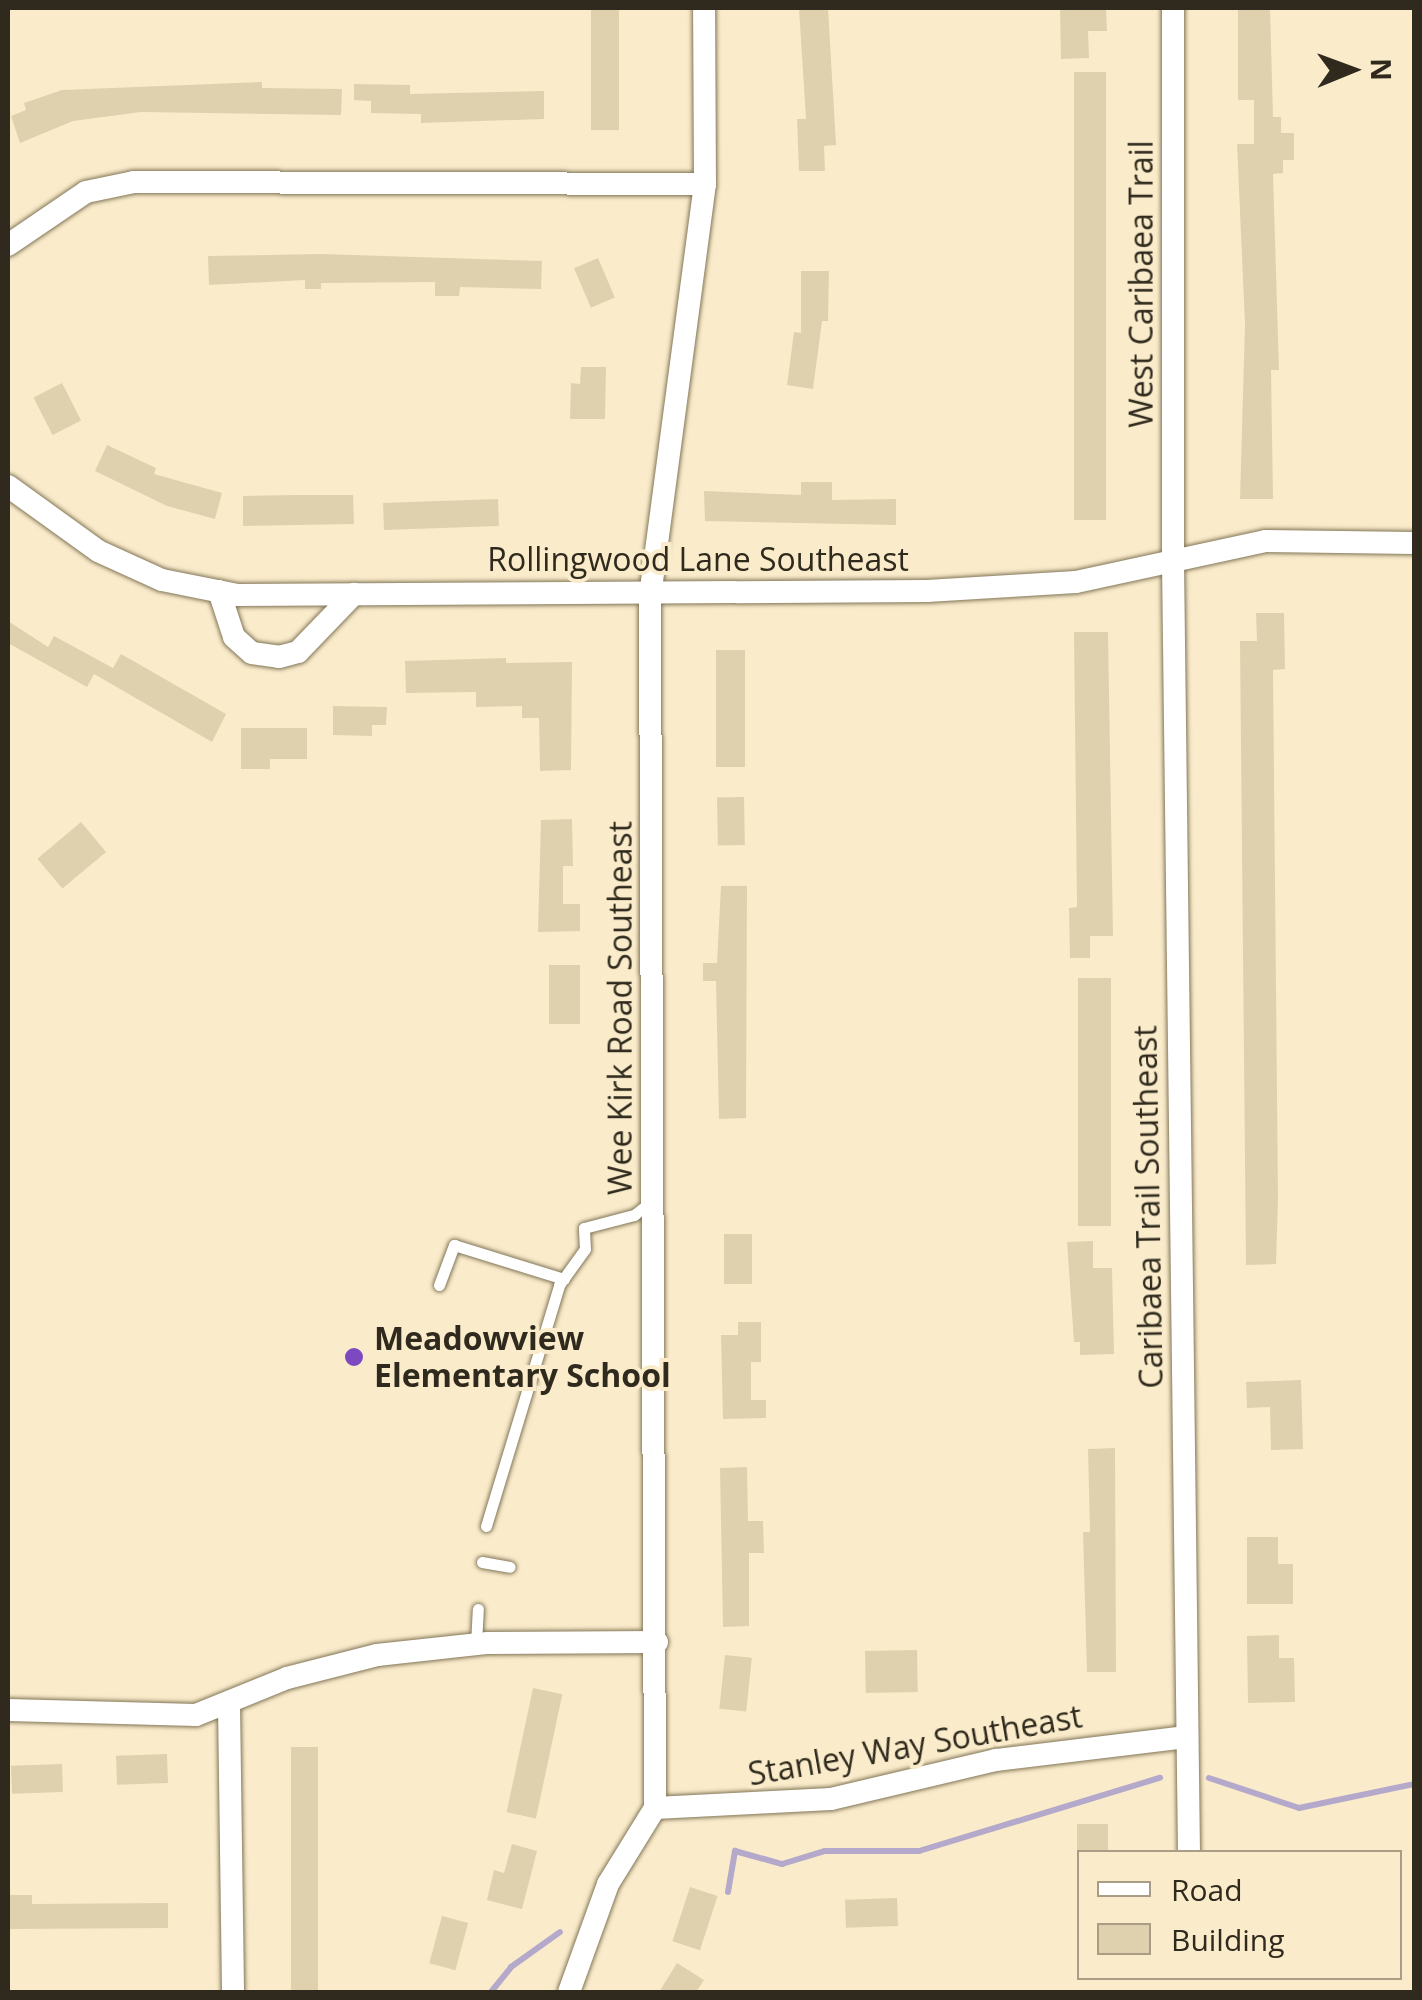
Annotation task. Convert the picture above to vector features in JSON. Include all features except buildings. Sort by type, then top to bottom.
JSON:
[{"type":"street","name":"Wee Kirk Road Southeast","points":[[569,1992],[608,1884],[654,1808],[658,1642],[650,596],[705,184],[704,8]]},
{"type":"street","name":"West Caribaea Trail","points":[[1173,8],[1173,562]]},
{"type":"street","points":[[8,246],[86,192],[134,182],[705,184]]},
{"type":"street","name":"Rollingwood Lane Southeast","points":[[8,486],[98,552],[162,580],[219,592],[650,596],[1076,582],[1266,542],[1414,543]]},
{"type":"street","name":"Caribaea Trail Southeast","points":[[1173,562],[1189,1850]]},
{"type":"street","points":[[219,592],[234,638],[252,654],[279,657],[298,652],[354,594]]},
{"type":"street","points":[[8,1710],[196,1715],[325,1666],[476,1644],[658,1642]]},
{"type":"street","points":[[229,1704],[233,1992]]},
{"type":"street","name":"Stanley Way Southeast","points":[[654,1808],[832,1798],[996,1760],[1186,1736]]},
{"type":"lane","points":[[486,1526],[564,1278],[585,1248],[584,1228],[634,1215],[654,1198]]},
{"type":"lane","points":[[439,1284],[454,1245],[564,1278]]},
{"type":"lane","points":[[482,1562],[510,1567]]},
{"type":"lane","points":[[476,1644],[478,1609]]},
{"type":"waterway","points":[[728,1892],[735,1851],[782,1864],[825,1851],[919,1851],[1160,1778]]},
{"type":"waterway","points":[[1209,1778],[1299,1808],[1414,1784]]},
{"type":"waterway","points":[[491,1992],[511,1967],[560,1932]]},
{"type":"place","name":"Meadowview Elementary School","points":[[354,1357]]}]
